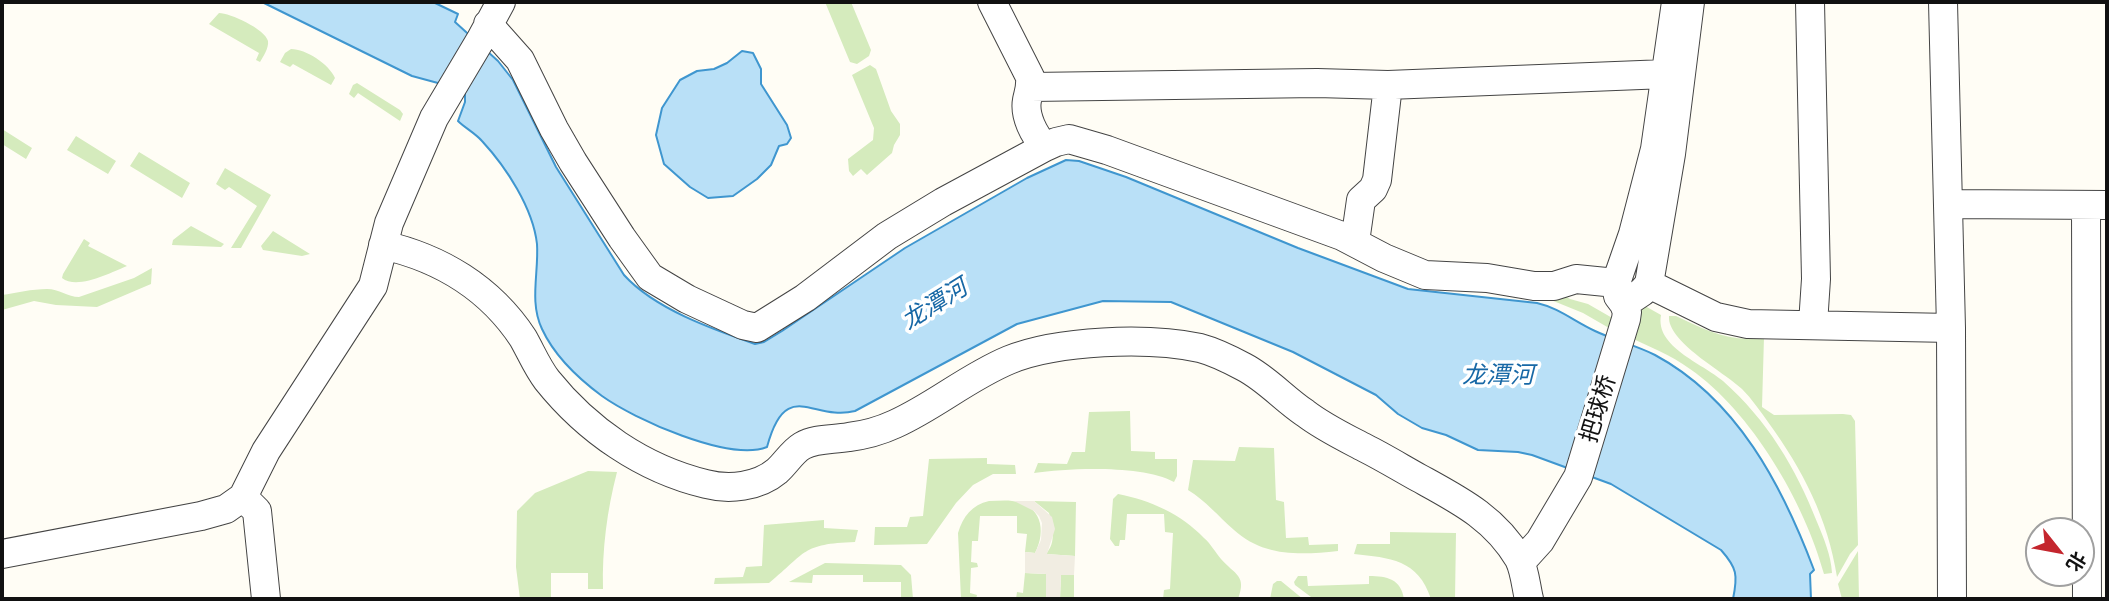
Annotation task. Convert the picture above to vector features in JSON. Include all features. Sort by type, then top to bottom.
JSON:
[{"type":"street","points":[[992,2],[1030,77],[1031,87],[1026,110],[1036,138],[1045,147]]},
{"type":"street","name":"把球桥","points":[[1521,562],[1540,541],[1578,477],[1620,340],[1627,312],[1620,294],[1655,149],[1676,2]]},
{"type":"street","points":[[2,554],[201,516],[226,509],[243,497],[266,451],[373,286],[380,267],[383,245],[399,199],[434,118],[490,22],[520,60],[573,162],[650,277],[687,299],[743,325],[757,328],[805,298],[896,230],[1045,147],[1069,139],[1282,213],[1355,242],[1384,258],[1425,275],[1487,278],[1534,286],[1554,286],[1576,279],[1620,294],[1642,292],[1649,284],[1671,154],[1690,2]]},
{"type":"street","points":[[1810,2],[1816,279],[1813,324]]},
{"type":"street","points":[[1943,2],[1951,328],[1952,599]]},
{"type":"street","points":[[1031,87],[1317,83],[1388,85],[1665,74]]},
{"type":"street","points":[[1355,242],[1361,200],[1373,189],[1377,180],[1388,85]]},
{"type":"street","points":[[1948,204],[2097,206],[2087,599]]},
{"type":"street","points":[[383,245],[441,264],[468,281],[506,316],[547,379],[592,427],[646,462],[706,485],[730,487],[757,483],[775,472],[802,447],[820,440],[869,434],[896,424],[972,378],[1011,359],[1045,349],[1070,344],[1173,344],[1203,349],[1250,370],[1306,414],[1459,498],[1485,518],[1505,539],[1521,562],[1529,599]]},
{"type":"street","points":[[1649,284],[1716,317],[1748,324],[1951,328]]},
{"type":"street","points":[[243,497],[257,511],[266,599]]},
{"type":"green space","points":[[825,2],[851,2],[871,50],[869,56],[857,64],[850,62]]},
{"type":"green space","points":[[219,13],[246,23],[265,36],[268,47],[260,62],[256,60],[259,53],[209,24]]},
{"type":"green space","points":[[291,49],[310,54],[322,63],[335,78],[331,85],[293,64],[290,67],[280,62]]},
{"type":"green space","points":[[870,65],[876,69],[891,111],[900,124],[900,135],[892,153],[867,175],[861,169],[853,176],[849,171],[848,159],[873,140],[874,128],[852,75]]},
{"type":"green space","points":[[357,83],[400,110],[403,114],[400,121],[358,93],[354,98],[349,94]]},
{"type":"green space","points":[[2,129],[32,148],[26,159],[2,144]]},
{"type":"green space","points":[[76,136],[116,161],[108,174],[67,150]]},
{"type":"green space","points":[[139,152],[190,183],[182,198],[130,166]]},
{"type":"green space","points":[[225,168],[271,195],[241,248],[231,248],[257,206],[229,187],[225,190],[216,184]]},
{"type":"green space","points":[[191,226],[224,244],[221,247],[172,245],[173,240]]},
{"type":"green space","points":[[273,231],[310,254],[302,256],[263,250],[261,246]]},
{"type":"green space","points":[[84,239],[90,243],[88,246],[127,266],[85,281],[68,281],[62,278]]},
{"type":"green space","points":[[1353,253],[1557,291],[1570,299],[1588,304],[1621,323],[1609,328],[1583,313],[1551,300],[1396,277],[1352,257]]},
{"type":"green space","points":[[152,268],[151,284],[97,307],[34,301],[2,310],[2,295],[47,289],[79,297],[134,278]]},
{"type":"green space","points":[[1636,306],[1645,306],[1661,315],[1661,326],[1672,345],[1723,381],[1767,429],[1790,464],[1809,502],[1827,547],[1832,573],[1824,574],[1804,518],[1789,489],[1773,461],[1734,409],[1683,364],[1627,336]]},
{"type":"green space","points":[[1669,316],[1676,316],[1730,337],[1764,337],[1762,407],[1774,415],[1843,414],[1851,415],[1855,421],[1858,545],[1837,577],[1820,515],[1803,477],[1781,440],[1742,389],[1686,346],[1671,326]]},
{"type":"green space","points":[[1130,411],[1131,451],[1155,452],[1155,459],[1177,459],[1177,476],[1174,482],[1125,470],[1086,469],[1034,473],[1038,463],[1067,464],[1072,452],[1085,452],[1089,412]]},
{"type":"green space","points":[[1239,447],[1274,448],[1276,500],[1284,502],[1286,538],[1308,537],[1309,545],[1338,544],[1338,551],[1296,553],[1270,550],[1246,539],[1188,490],[1193,460],[1235,461]]},
{"type":"green space","points":[[987,458],[987,464],[1015,465],[1016,474],[993,474],[973,485],[956,503],[927,544],[874,545],[875,527],[907,527],[910,517],[923,516],[929,459]]},
{"type":"green space","points":[[588,471],[617,472],[606,530],[603,589],[588,589],[588,573],[551,573],[551,598],[520,599],[516,567],[517,511],[535,493]]},
{"type":"green space","points":[[1118,494],[1164,509],[1195,529],[1238,576],[1241,585],[1238,599],[1163,599],[1164,590],[1170,589],[1173,533],[1165,532],[1164,514],[1127,514],[1125,540],[1120,540],[1119,546],[1115,546],[1110,539],[1113,499]]},
{"type":"green space","points":[[989,501],[1012,501],[1030,507],[1041,527],[1039,544],[1035,553],[1025,552],[1027,534],[1017,533],[1017,516],[980,516],[978,541],[972,541],[971,562],[977,563],[978,567],[971,568],[970,593],[977,595],[976,599],[961,599],[958,533],[969,512]]},
{"type":"green space","points":[[1034,501],[1076,502],[1075,556],[1046,554],[1053,539],[1049,513]]},
{"type":"green space","points":[[824,520],[824,528],[858,530],[855,542],[814,548],[799,557],[769,583],[714,584],[715,578],[743,577],[746,567],[762,566],[764,525]]},
{"type":"green space","points":[[1390,532],[1456,533],[1455,599],[1431,599],[1419,576],[1401,563],[1354,554],[1357,544],[1390,544]]},
{"type":"green space","points":[[1858,551],[1859,599],[1842,599],[1838,584]]},
{"type":"green space","points":[[825,563],[901,565],[911,575],[913,599],[901,599],[901,582],[863,582],[863,575],[813,575],[812,583],[789,582]]},
{"type":"green space","points":[[1025,573],[1046,574],[1046,599],[1016,599],[1017,592],[1023,593]]},
{"type":"green space","points":[[1061,575],[1074,575],[1074,599],[1060,599]]},
{"type":"green space","points":[[1298,576],[1307,576],[1308,586],[1369,584],[1369,576],[1382,577],[1392,580],[1400,587],[1404,599],[1311,597],[1295,585]]},
{"type":"green space","points":[[1281,581],[1303,599],[1270,599],[1273,584]]},
{"type":"shaded area","points":[[1014,501],[1034,501],[1052,517],[1055,529],[1047,554],[1075,556],[1074,575],[1061,575],[1060,599],[1046,599],[1046,574],[1025,573],[1025,552],[1035,553],[1041,540],[1042,523],[1034,511]]},
{"type":"water","name":"龙潭河","points":[[262,2],[433,2],[458,14],[455,22],[498,61],[513,80],[556,167],[624,275],[668,308],[703,325],[755,344],[764,342],[782,331],[905,248],[1027,178],[1066,160],[1079,161],[1126,177],[1298,248],[1408,289],[1545,305],[1595,331],[1655,355],[1684,373],[1710,395],[1733,420],[1771,476],[1801,538],[1814,570],[1810,574],[1811,599],[1733,599],[1735,572],[1721,550],[1611,484],[1532,455],[1478,450],[1446,435],[1422,428],[1398,414],[1376,395],[1293,352],[1171,302],[1103,301],[1017,324],[855,411],[840,413],[802,406],[792,407],[783,413],[767,447],[730,449],[682,436],[636,416],[602,396],[568,366],[547,339],[536,308],[537,244],[530,216],[500,163],[479,138],[458,121],[465,94],[449,86],[412,76]]},
{"type":"water","points":[[742,51],[753,53],[761,69],[761,84],[787,125],[791,138],[787,144],[779,146],[771,165],[757,179],[733,196],[708,198],[690,187],[664,164],[656,135],[662,108],[680,80],[697,71],[714,69],[727,63]]}]
